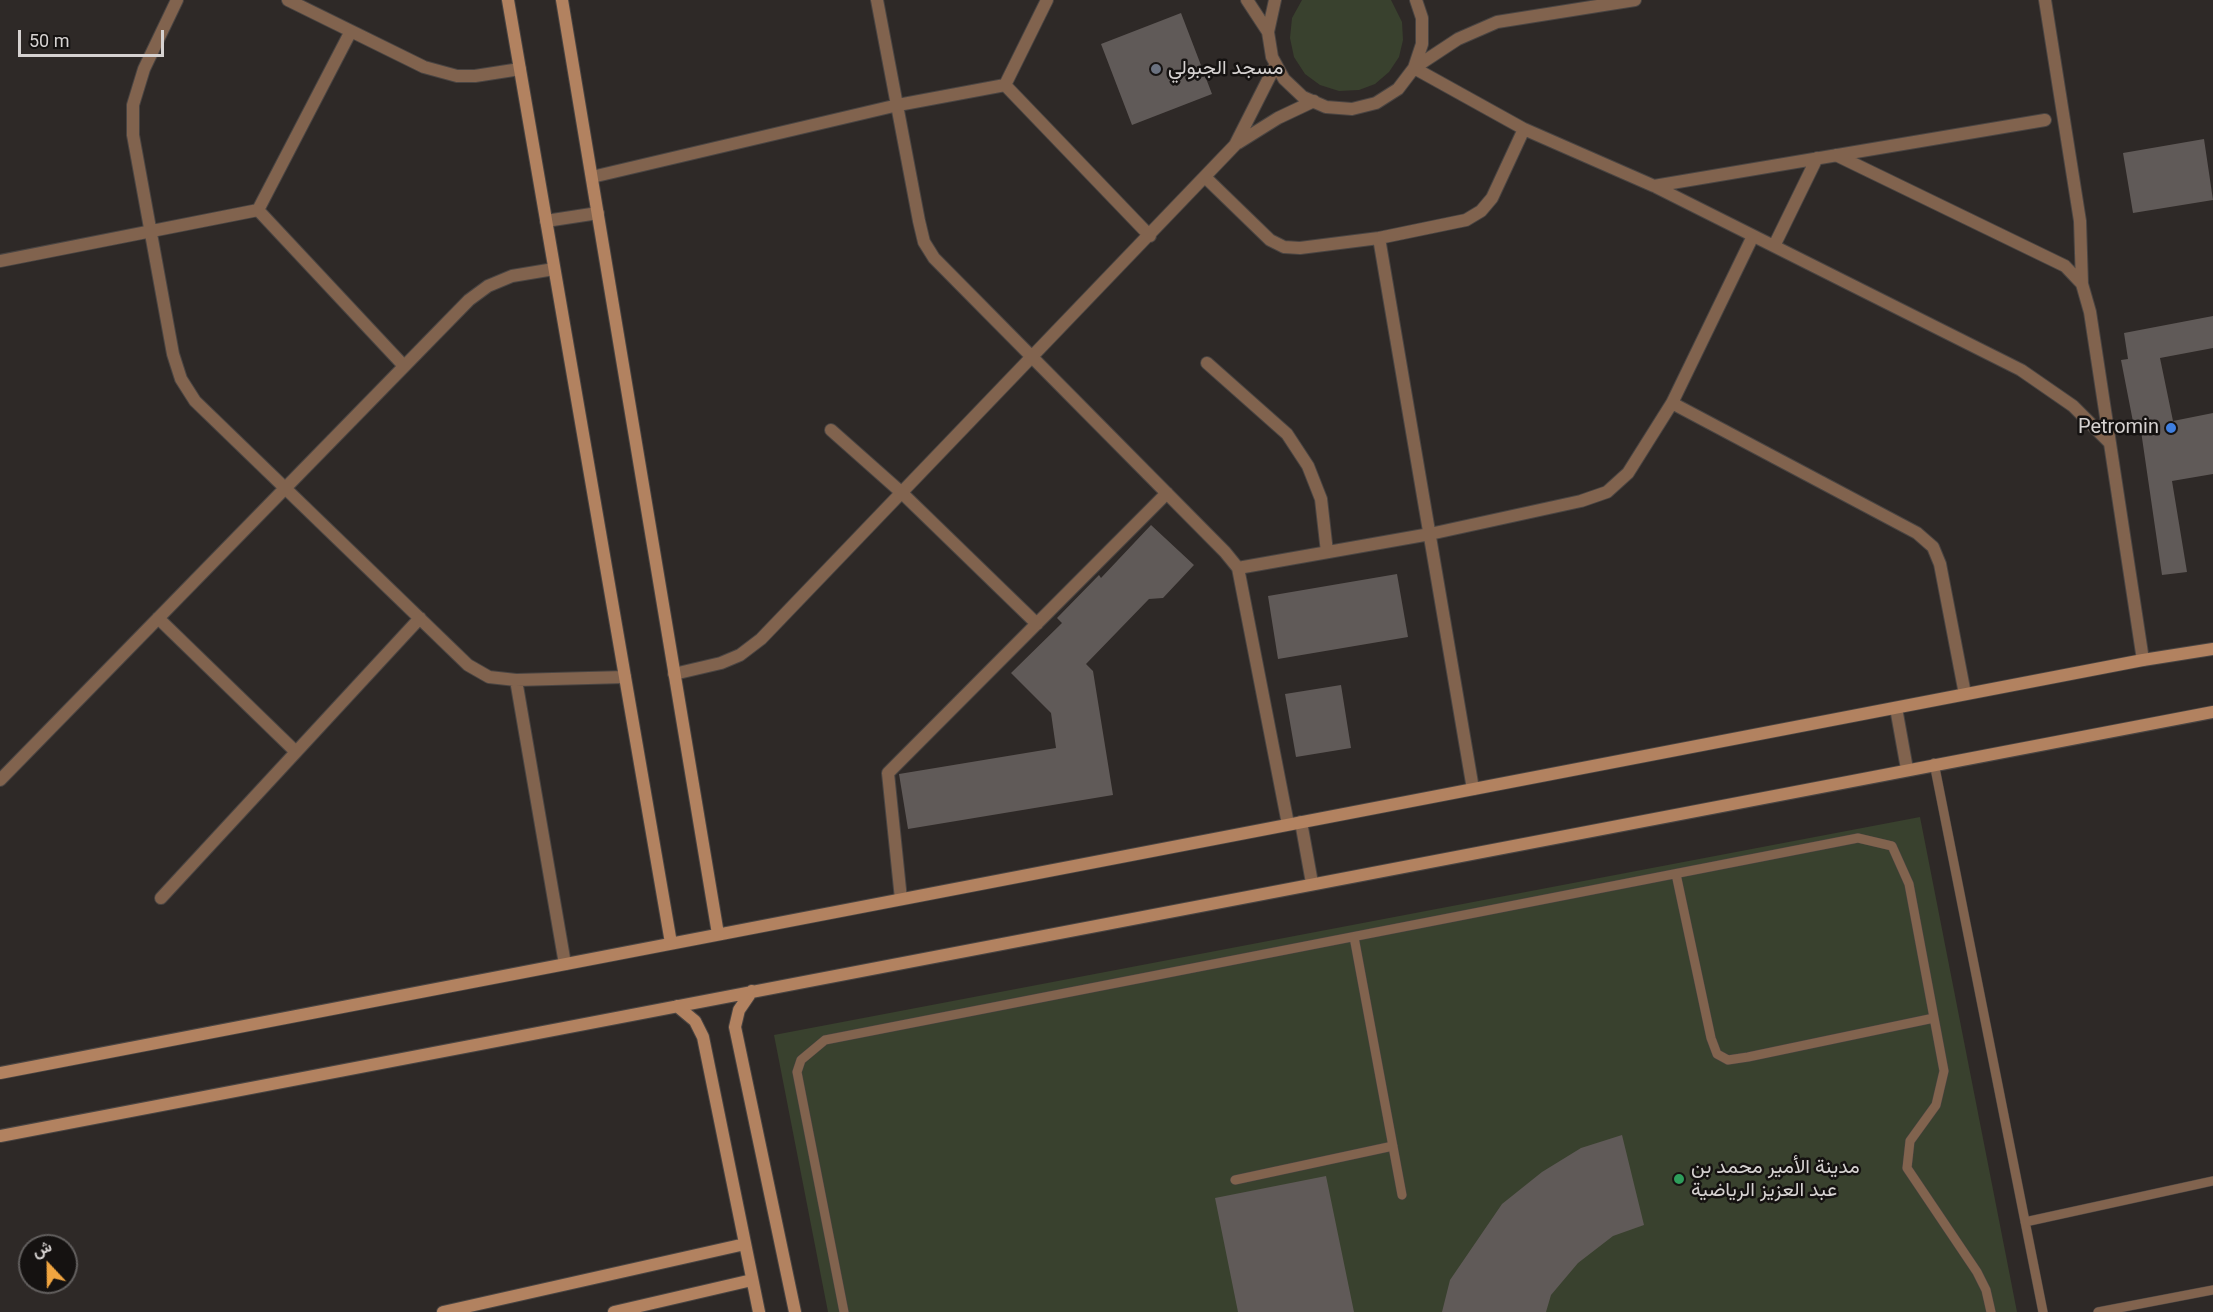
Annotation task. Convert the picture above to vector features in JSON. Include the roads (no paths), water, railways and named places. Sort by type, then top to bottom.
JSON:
[{"type":"street","points":[[177,0],[144,69],[132,105],[132,135],[173,354],[181,379],[195,401],[468,665],[489,677],[516,680],[626,677]]},
{"type":"street","points":[[288,0],[424,67],[457,76],[475,76],[520,69]]},
{"type":"street","points":[[508,0],[671,944]]},
{"type":"street","points":[[562,0],[718,934]]},
{"type":"street","points":[[877,0],[924,242],[934,258],[1225,552],[1238,568],[1288,824]]},
{"type":"street","points":[[1005,85],[1047,0]]},
{"type":"street","points":[[1247,0],[1268,32],[1276,64],[1284,79],[1303,96],[1326,107],[1352,109],[1377,103],[1398,89],[1414,68],[1422,44],[1422,18],[1416,0]]},
{"type":"street","points":[[1268,32],[1275,0]]},
{"type":"street","points":[[1414,68],[1458,39],[1497,22],[1635,0]]},
{"type":"street","points":[[2045,0],[2080,221],[2082,284],[2090,312],[2143,660]]},
{"type":"street","points":[[258,210],[351,31]]},
{"type":"street","points":[[1235,145],[1276,64]]},
{"type":"street","points":[[1414,68],[1524,129],[1654,186],[2021,370],[2073,406],[2110,443]]},
{"type":"street","points":[[592,177],[897,105],[1005,85]]},
{"type":"street","points":[[1005,85],[1150,236]]},
{"type":"street","points":[[674,674],[721,663],[740,655],[761,639],[1235,145],[1278,118],[1314,101]]},
{"type":"street","points":[[1654,186],[2044,120]]},
{"type":"street","points":[[1205,177],[1270,240],[1284,247],[1300,248],[1379,238],[1466,220],[1481,211],[1492,198],[1524,129]]},
{"type":"street","points":[[1836,155],[2065,266],[2082,284]]},
{"type":"street","points":[[1774,246],[1817,158]]},
{"type":"street","points":[[0,261],[258,210]]},
{"type":"street","points":[[258,210],[404,366]]},
{"type":"street","points":[[546,221],[598,213]]},
{"type":"street","points":[[1238,568],[1430,534],[1581,501],[1607,492],[1628,472],[1672,403],[1753,236]]},
{"type":"street","points":[[1379,238],[1473,789]]},
{"type":"street","points":[[0,780],[469,300],[488,286],[512,276],[554,269]]},
{"type":"street","points":[[1208,363],[1281,428],[1308,466],[1321,500],[1327,552]]},
{"type":"street","points":[[1672,403],[1917,532],[1933,547],[1940,564],[1965,694]]},
{"type":"street","points":[[831,430],[902,492],[1037,624]]},
{"type":"street","points":[[901,899],[888,773],[1167,493]]},
{"type":"street","points":[[158,618],[296,752]]},
{"type":"street","points":[[161,898],[420,618]]},
{"type":"street","points":[[0,1073],[1965,694],[2213,649]]},
{"type":"street","points":[[516,680],[565,964]]},
{"type":"street","points":[[1896,708],[1907,769]]},
{"type":"street","points":[[0,1136],[2213,711]]},
{"type":"street","points":[[1301,822],[1312,883]]},
{"type":"street","points":[[752,991],[739,1010],[735,1027],[795,1312]]},
{"type":"street","points":[[677,1006],[695,1021],[703,1037],[759,1312]]},
{"type":"street","points":[[443,1312],[745,1244]]},
{"type":"street","points":[[614,1312],[752,1280]]},
{"type":"lane","points":[[1934,763],[2043,1312]]},
{"type":"lane","points":[[844,1312],[797,1072],[801,1060],[810,1049],[825,1040],[1858,838],[1892,846],[1909,884],[1944,1071],[1936,1105],[1910,1141],[1907,1168],[1977,1272],[1986,1290],[1991,1312]]},
{"type":"lane","points":[[1676,874],[1711,1038],[1717,1054],[1728,1060],[1748,1057],[1934,1018]]},
{"type":"lane","points":[[1354,937],[1402,1195]]},
{"type":"lane","points":[[1235,1180],[1393,1146]]},
{"type":"lane","points":[[2025,1222],[2213,1181]]},
{"type":"lane","points":[[2098,1312],[2213,1290]]},
{"type":"place","name":"مسجد الجبولي","points":[[1156,69]]},
{"type":"place","name":"Petromin","points":[[2171,428]]},
{"type":"place","name":"مدينة الأمير محمد بن عبد العزيز الرياضية","points":[[1679,1179]]}]
